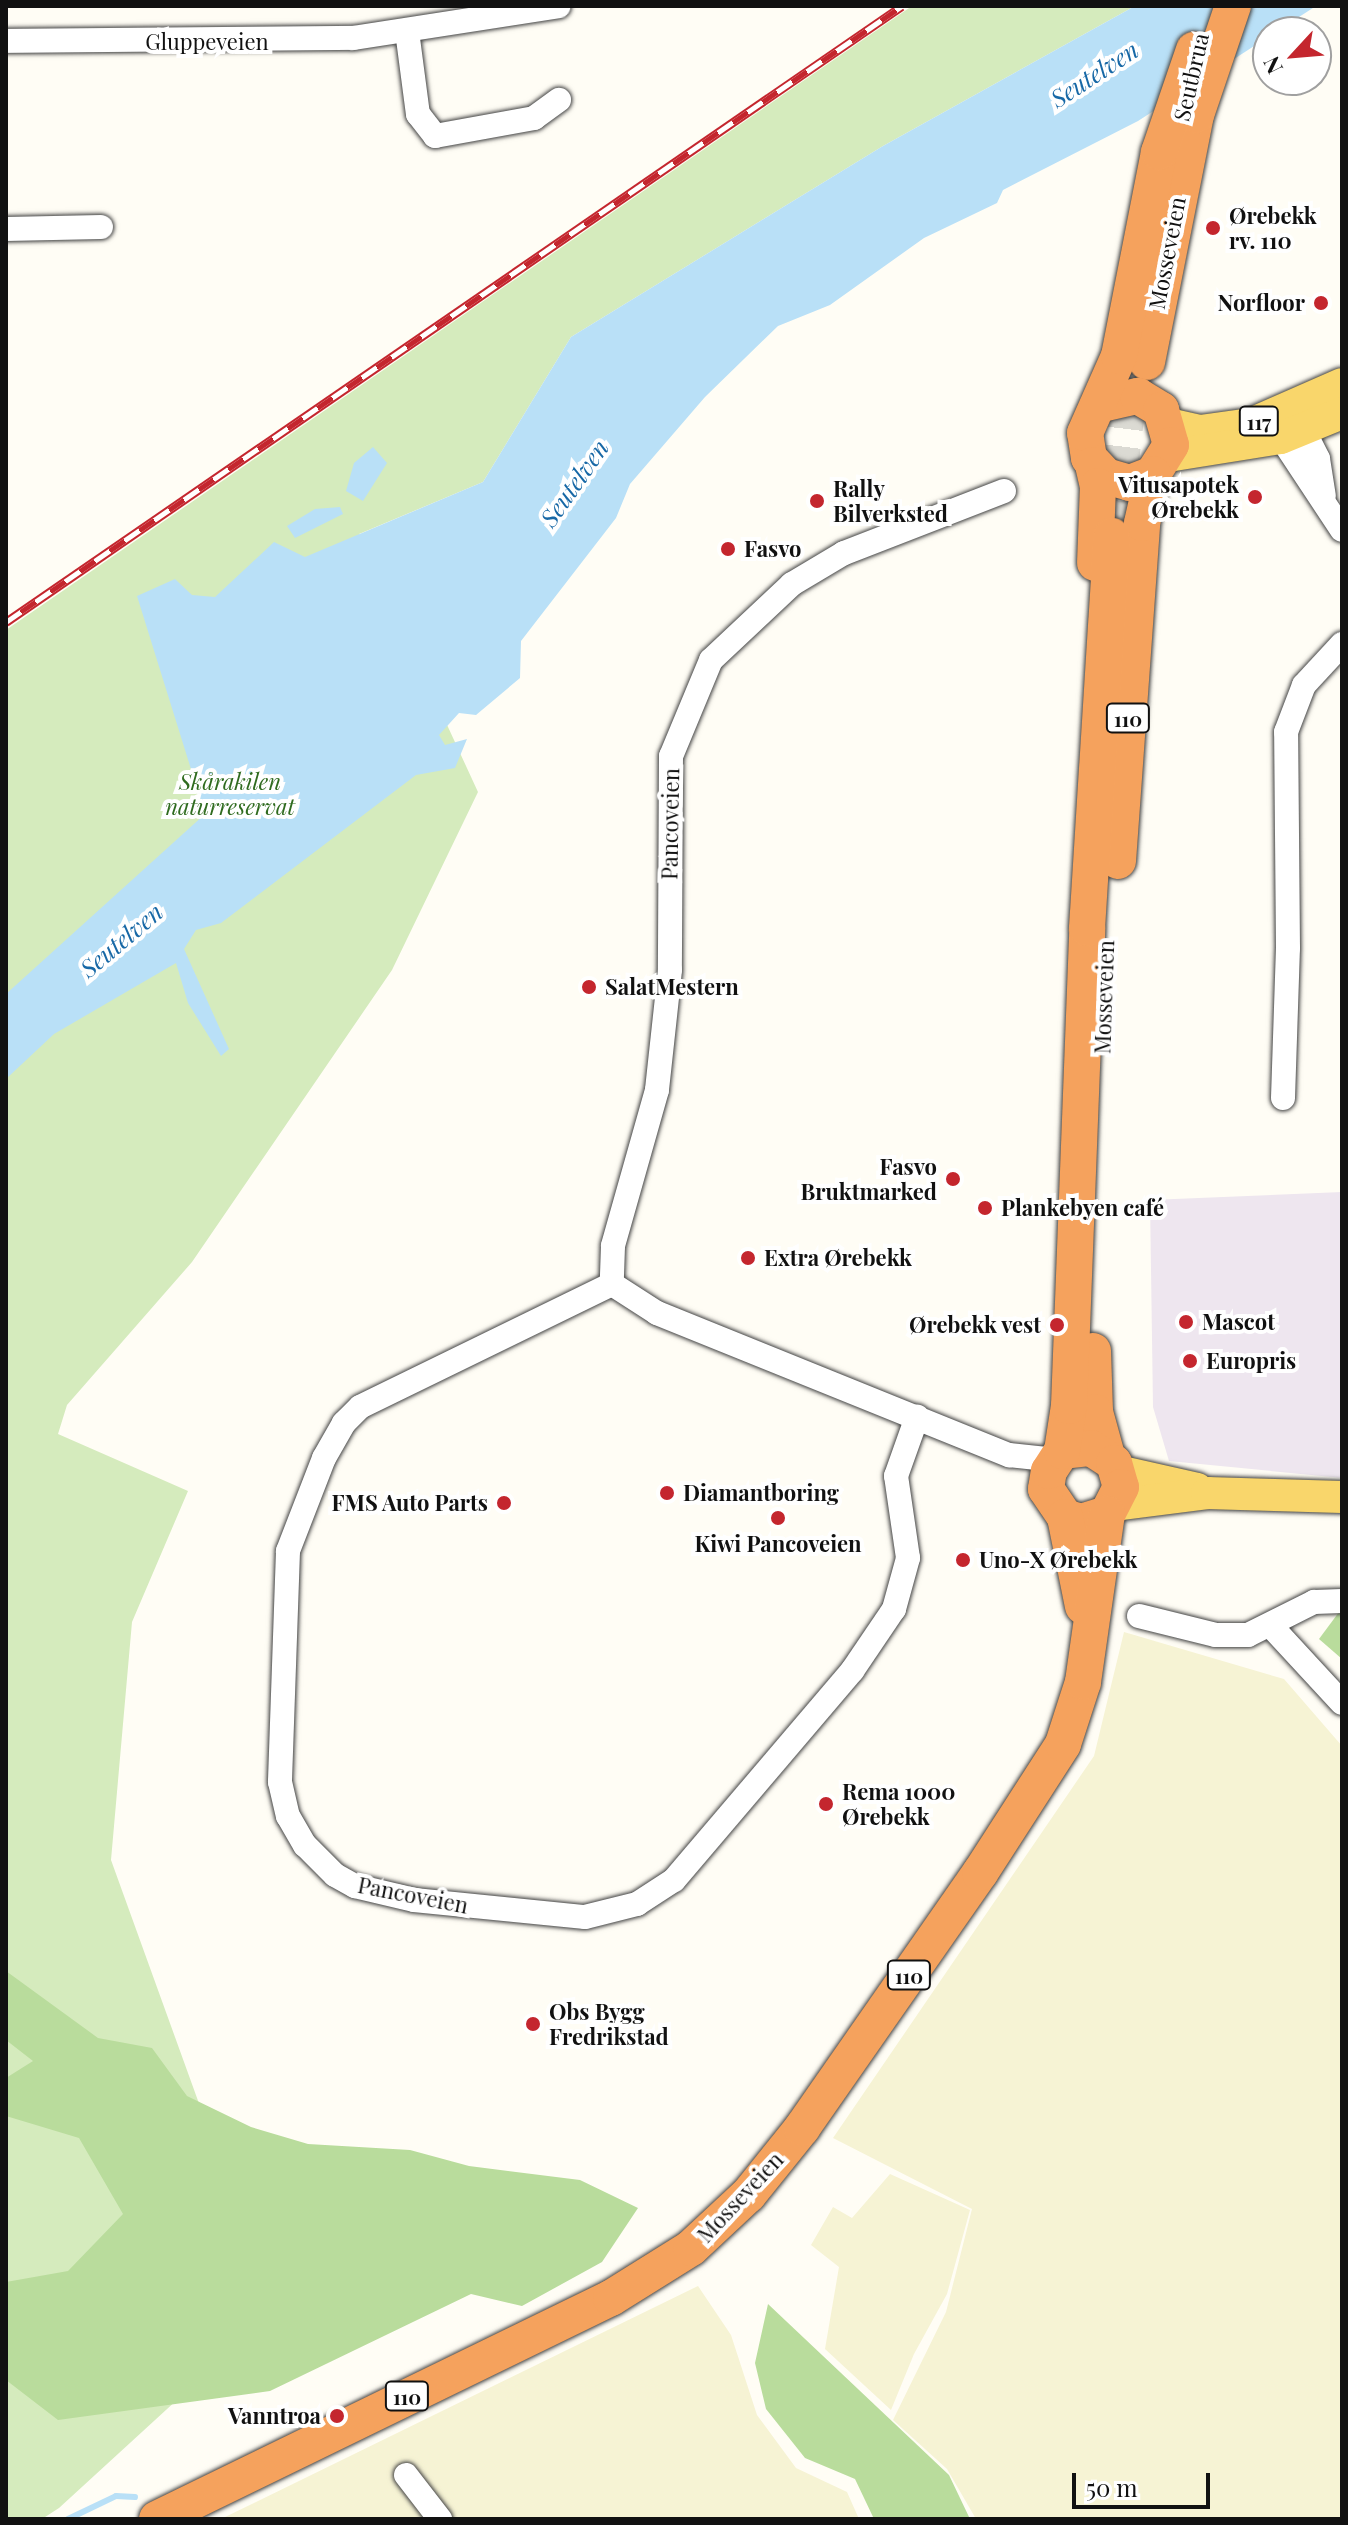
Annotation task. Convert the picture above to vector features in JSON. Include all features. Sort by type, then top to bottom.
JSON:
[{"type":"highway","name":"Seutbrua","points":[[1181,146],[1204,59],[1208,6]]},
{"type":"highway","name":"Seutbrua","points":[[1204,59],[1233,6]]},
{"type":"highway","name":"Mosseveien","points":[[1140,361],[1181,146]]},
{"type":"highway","name":"110","points":[[1087,928],[1086,745],[1098,508],[1093,465],[1085,433],[1102,404],[1119,356],[1181,146]]},
{"type":"highway","name":"110","points":[[1106,962],[1116,898],[1142,523],[1163,441],[1163,351],[1181,146]]},
{"type":"highway","points":[[1093,465],[1122,482],[1163,441],[1138,396],[1102,404]]},
{"type":"highway","name":"Mosseveien","points":[[157,2519],[611,2298],[691,2248],[723,2221],[802,2128],[1043,1779],[1077,1708],[1112,1486],[1095,1412],[1093,1375],[1119,537],[1087,928],[1069,1406],[1057,1479],[1088,1634]]},
{"type":"highway","points":[[1091,1448],[1112,1486],[1081,1522],[1057,1479],[1091,1448]]},
{"type":"main road","name":"117","points":[[1289,427],[1342,384]]},
{"type":"main road","name":"117","points":[[1163,441],[1289,427],[1342,413]]},
{"type":"main road","points":[[1112,1486],[1207,1493],[1342,1497]]},
{"type":"street","name":"Gluppeveien","points":[[6,41],[267,42],[407,31],[559,6]]},
{"type":"street","points":[[407,31],[418,114],[435,136],[534,118],[559,100]]},
{"type":"street","points":[[6,229],[101,227]]},
{"type":"street","points":[[1289,427],[1342,530]]},
{"type":"street","name":"Pancoveien","points":[[917,1417],[896,1476],[908,1558],[894,1609],[852,1671],[674,1880],[637,1904],[585,1917],[414,1900],[355,1886],[335,1875],[305,1845],[288,1816],[280,1782],[288,1551],[324,1458],[344,1423],[360,1407],[612,1284],[613,1246],[659,1075],[670,970],[671,756],[711,660],[792,584],[844,553],[1004,491]]},
{"type":"street","points":[[1283,1098],[1288,948],[1286,732],[1304,685],[1342,644]]},
{"type":"street","points":[[612,1284],[657,1313],[1009,1455],[1057,1479]]},
{"type":"street","points":[[1139,1616],[1216,1635],[1248,1635],[1314,1602],[1342,1601]]},
{"type":"street","points":[[1270,1625],[1342,1703]]},
{"type":"street","points":[[406,2475],[440,2519]]},
{"type":"shaded area","points":[[1342,1192],[1342,1478],[1169,1461],[1153,1407],[1150,1200]]},
{"type":"shaded area","points":[[1124,1632],[1284,1679],[1342,1746],[1342,2519],[976,2519],[947,2469],[893,2420],[946,2312],[972,2209],[833,2138],[1094,1756]]},
{"type":"shaded area","points":[[890,2174],[970,2210],[947,2294],[914,2354],[891,2410],[825,2349],[839,2267],[811,2245],[833,2207],[852,2218]]},
{"type":"shaded area","points":[[698,2286],[731,2335],[757,2415],[796,2468],[847,2492],[859,2519],[221,2519]]},
{"type":"green space","name":"Skårakilen naturreservat","points":[[912,6],[1135,6],[883,146],[571,337],[483,482],[359,534],[478,792],[392,970],[192,1262],[67,1405],[58,1434],[188,1491],[132,1622],[111,1860],[274,2311],[59,2508],[42,2519],[6,2519],[6,630]]},
{"type":"green space","points":[[1342,1608],[1342,1659],[1319,1639]]},
{"type":"green space","points":[[6,1971],[98,2038],[152,2048],[187,2096],[251,2127],[308,2144],[410,2150],[469,2166],[580,2180],[638,2208],[602,2262],[522,2306],[471,2294],[270,2391],[58,2420],[6,2380],[6,2282],[68,2271],[123,2214],[79,2138],[6,2116],[6,2078],[33,2061],[6,2040]]},
{"type":"green space","points":[[768,2304],[949,2475],[970,2519],[874,2519],[855,2479],[805,2458],[766,2409],[755,2363]]},
{"type":"water","name":"Seutelven","points":[[1135,6],[1316,6],[1301,16],[1252,16],[1252,47],[1138,121],[1003,190],[997,203],[924,238],[830,305],[778,326],[705,397],[630,484],[616,518],[521,641],[520,678],[476,715],[459,713],[439,735],[445,745],[467,739],[455,768],[416,775],[221,923],[196,930],[184,949],[229,1049],[221,1056],[188,1003],[176,963],[54,1034],[6,1079],[6,994],[205,814],[137,596],[175,579],[192,595],[215,597],[274,542],[305,557],[483,482],[571,337],[883,146]]},
{"type":"water","points":[[373,447],[387,463],[363,501],[346,491],[354,463]]},
{"type":"water","points":[[340,507],[343,514],[295,538],[287,526],[315,509]]},
{"type":"waterway","points":[[68,2519],[116,2496],[135,2497]]},
{"type":"tunnel","points":[[1112,536],[1133,360]]},
{"type":"railway","points":[[6,622],[902,6]]},
{"type":"place","name":"Ørebekk rv. 110","points":[[1213,228]]},
{"type":"place","name":"Norfloor","points":[[1321,303]]},
{"type":"place","name":"Vitusapotek Ørebekk","points":[[1255,497]]},
{"type":"place","name":"Rally Bilverksted","points":[[817,501]]},
{"type":"place","name":"Fasvo","points":[[728,549]]},
{"type":"place","name":"SalatMestern","points":[[589,987]]},
{"type":"place","name":"Fasvo Bruktmarked","points":[[953,1179]]},
{"type":"place","name":"Plankebyen café","points":[[985,1208]]},
{"type":"place","name":"Extra Ørebekk","points":[[748,1258]]},
{"type":"place","name":"Mascot","points":[[1186,1322]]},
{"type":"place","name":"Ørebekk vest","points":[[1057,1325]]},
{"type":"place","name":"Europris","points":[[1190,1361]]},
{"type":"place","name":"Diamantboring","points":[[667,1493]]},
{"type":"place","name":"FMS Auto Parts","points":[[504,1503]]},
{"type":"place","name":"Kiwi Pancoveien","points":[[778,1518]]},
{"type":"place","name":"Uno-X Ørebekk","points":[[963,1560]]},
{"type":"place","name":"Rema 1000 Ørebekk","points":[[826,1804]]},
{"type":"place","name":"Obs Bygg Fredrikstad","points":[[533,2024]]},
{"type":"place","name":"Vanntroa","points":[[337,2416]]}]
